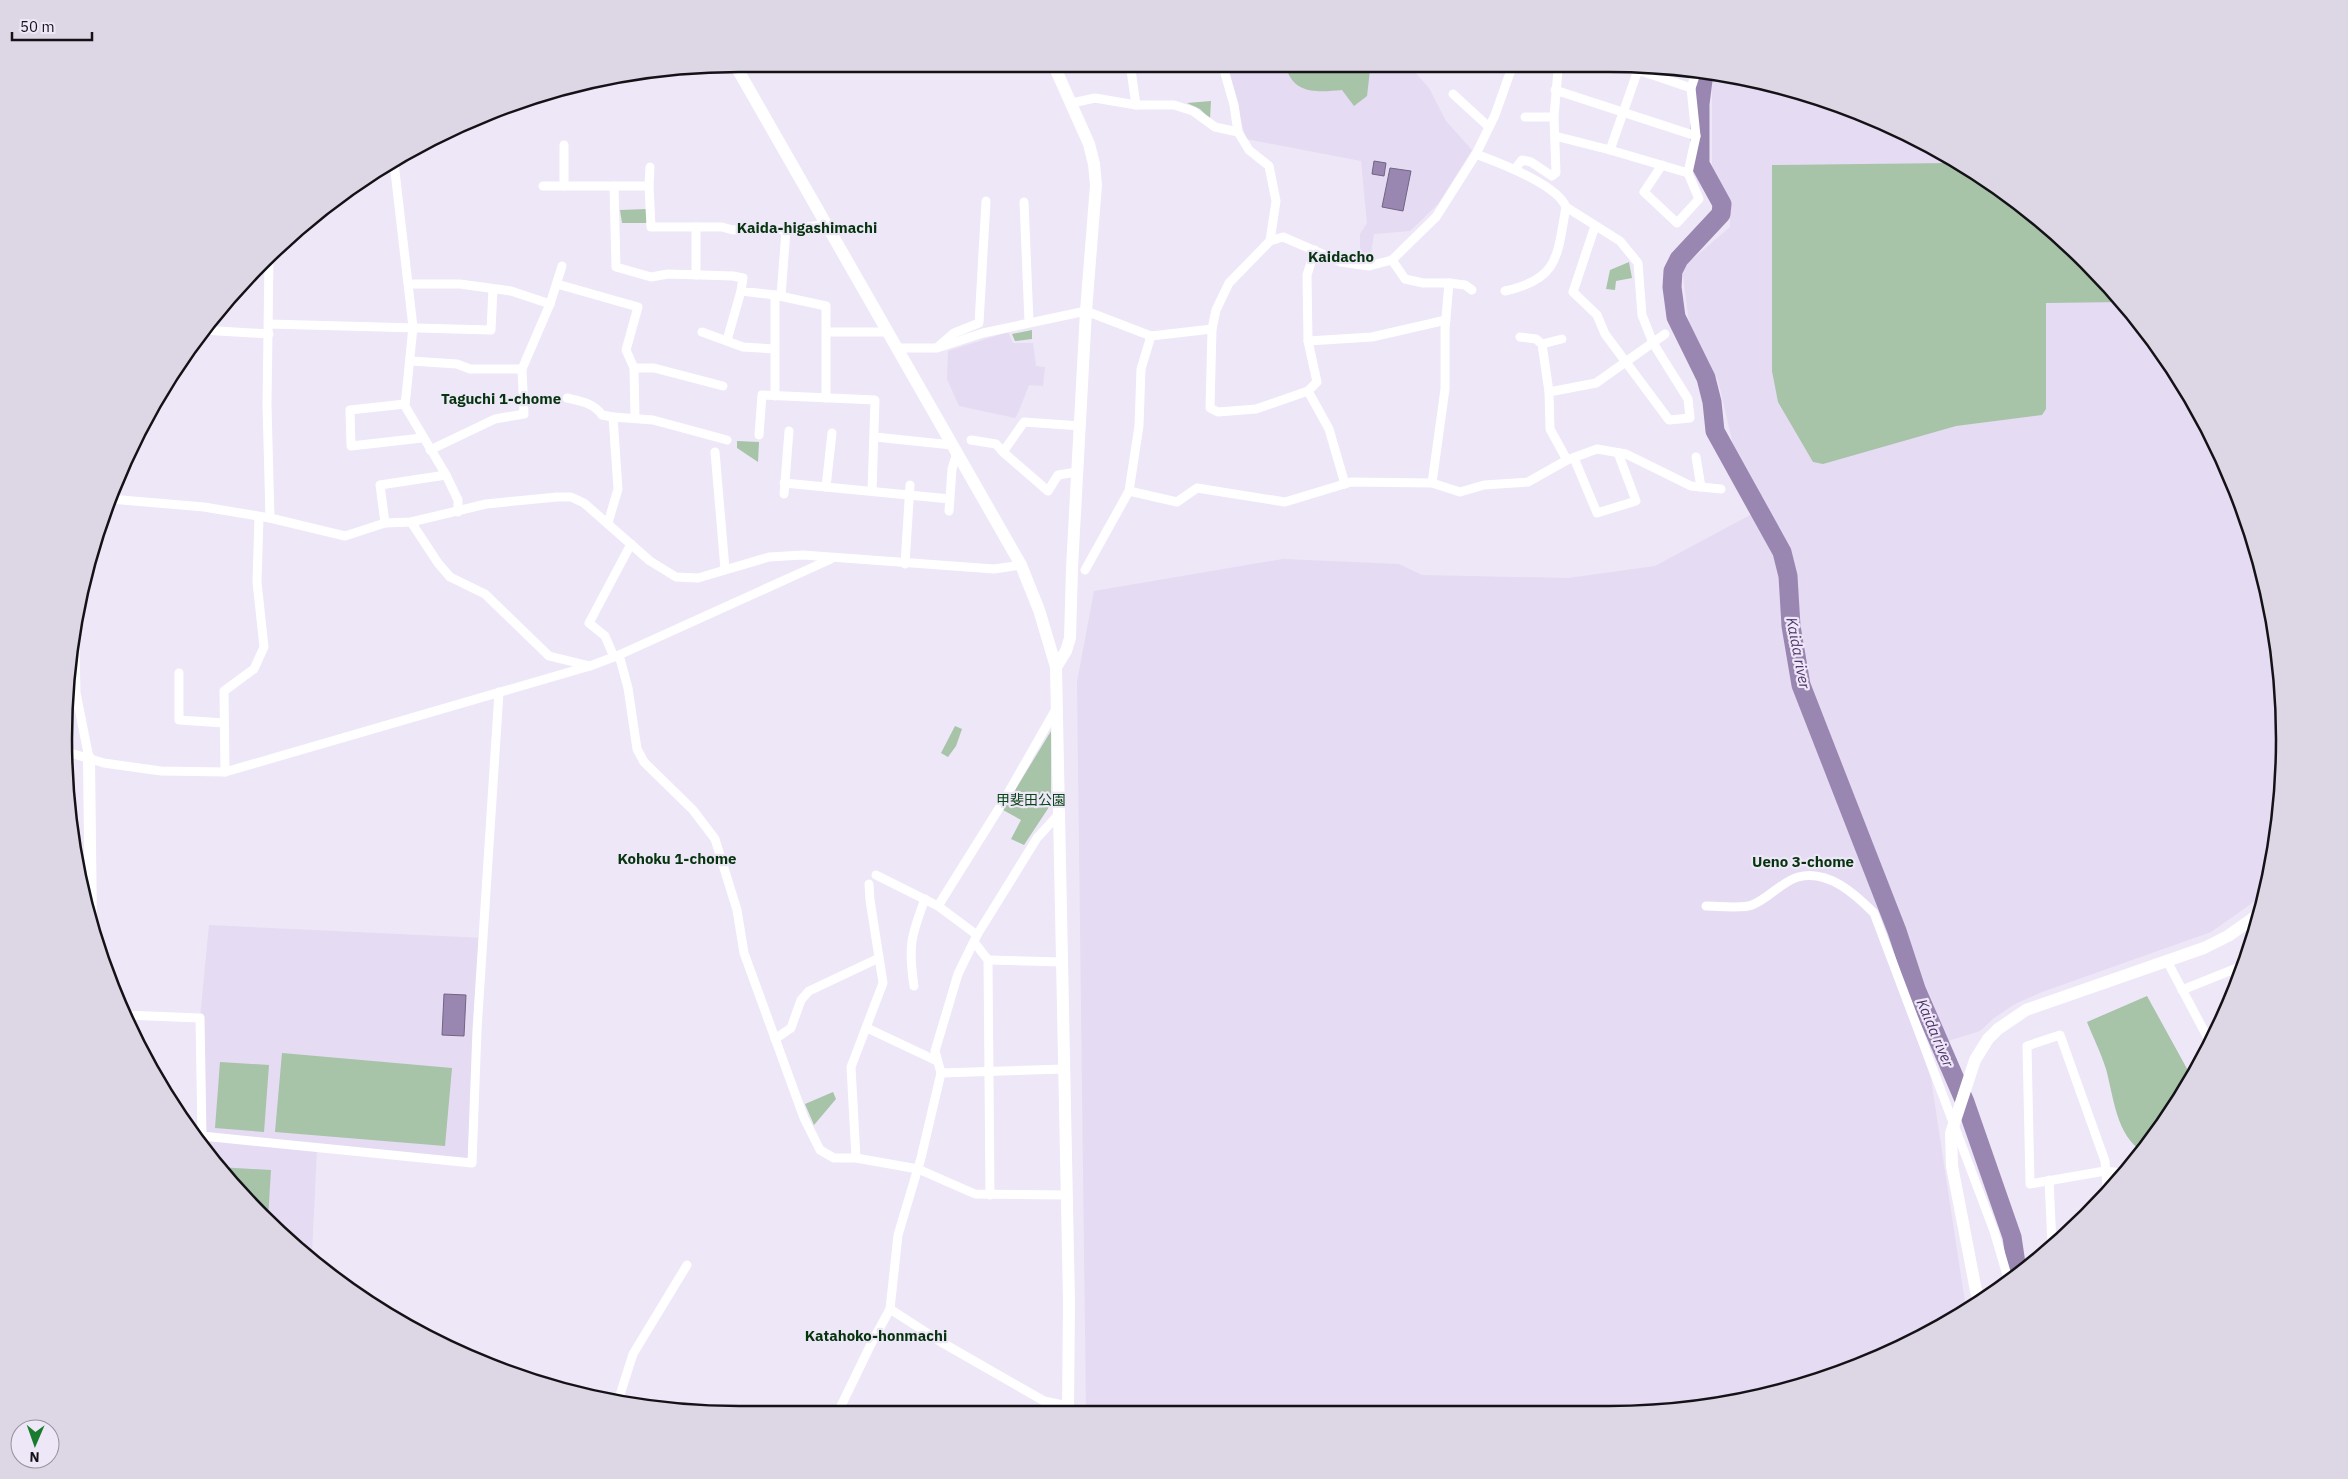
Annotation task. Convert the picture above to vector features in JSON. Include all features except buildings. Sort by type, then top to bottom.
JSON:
[{"type":"street","points":[[739,72],[1021,565],[1039,610],[1056,667],[1068,1406]]},
{"type":"street","points":[[1056,667],[1066,651],[1070,638],[1086,311],[1096,186],[1094,164],[1089,144],[1057,72]]},
{"type":"street","points":[[1131,72],[1136,105]]},
{"type":"street","points":[[1225,72],[1234,105],[1238,132],[1249,150],[1269,166],[1276,201],[1270,241]]},
{"type":"street","points":[[1315,250],[1307,275],[1308,341],[1317,382],[1308,392],[1256,410],[1218,412],[1210,408],[1212,329],[1216,310],[1229,283],[1270,241],[1283,237],[1315,250],[1341,262],[1369,266],[1392,260],[1436,217],[1476,154],[1489,127],[1510,72]]},
{"type":"street","points":[[1515,169],[1522,160],[1531,162],[1552,176],[1556,173],[1554,117],[1558,72]]},
{"type":"street","points":[[1610,150],[1636,73]]},
{"type":"street","points":[[1649,74],[1691,88]]},
{"type":"street","points":[[1662,166],[1644,192],[1677,223],[1699,198],[1688,173],[1696,136],[1691,88],[1694,78]]},
{"type":"street","points":[[1555,90],[1696,136]]},
{"type":"street","points":[[1453,94],[1489,127]]},
{"type":"street","points":[[1072,103],[1095,98],[1136,105],[1174,105],[1194,111],[1215,127],[1238,132]]},
{"type":"street","points":[[1526,116],[1554,117]]},
{"type":"street","points":[[1555,136],[1688,173]]},
{"type":"street","points":[[564,145],[564,186]]},
{"type":"street","points":[[1476,154],[1515,169],[1562,198],[1566,207],[1620,241],[1638,263],[1642,315],[1653,343],[1688,399],[1695,418],[1669,420],[1605,334],[1597,315],[1573,292],[1594,226]]},
{"type":"street","points":[[650,167],[651,227],[722,226],[733,230],[763,228],[786,230],[827,224]]},
{"type":"street","points":[[395,169],[413,327],[405,404],[422,438],[446,475],[458,500],[458,512]]},
{"type":"street","points":[[544,186],[649,186]]},
{"type":"street","points":[[614,186],[616,267],[651,277],[668,274],[743,278],[727,340]]},
{"type":"street","points":[[937,348],[954,333],[980,323],[986,201]]},
{"type":"street","points":[[1024,202],[1029,322]]},
{"type":"street","points":[[1505,291],[1521,288],[1540,279],[1556,260],[1566,207]]},
{"type":"street","points":[[696,227],[696,275]]},
{"type":"street","points":[[775,396],[774,349],[786,230]]},
{"type":"street","points":[[1392,260],[1405,279],[1423,283],[1465,285],[1472,290]]},
{"type":"street","points":[[430,450],[495,419],[524,414],[522,369],[550,304],[562,266]]},
{"type":"street","points":[[269,267],[267,405],[270,518]]},
{"type":"street","points":[[1432,483],[1445,389],[1446,320],[1449,283]]},
{"type":"street","points":[[409,284],[460,284],[511,292],[550,304]]},
{"type":"street","points":[[557,284],[638,307],[626,350],[634,368],[635,417]]},
{"type":"street","points":[[269,324],[491,330],[493,289]]},
{"type":"street","points":[[741,291],[778,296],[826,306],[826,398]]},
{"type":"street","points":[[898,348],[937,348],[983,333],[1086,311],[1151,336],[1212,329]]},
{"type":"street","points":[[1308,341],[1372,337],[1446,320]]},
{"type":"street","points":[[212,331],[268,334]]},
{"type":"street","points":[[702,332],[743,347],[774,349]]},
{"type":"street","points":[[826,332],[887,332]]},
{"type":"street","points":[[1549,392],[1596,383],[1665,334]]},
{"type":"street","points":[[1085,570],[1129,491],[1139,426],[1142,369],[1151,336]]},
{"type":"street","points":[[1520,337],[1536,339],[1542,344],[1549,392],[1550,429],[1570,459],[1598,513],[1636,501],[1618,453]]},
{"type":"street","points":[[1542,344],[1562,339]]},
{"type":"street","points":[[410,361],[457,364],[470,369],[522,369]]},
{"type":"street","points":[[634,368],[654,368],[680,379],[723,386]]},
{"type":"street","points":[[1308,392],[1329,429],[1345,484]]},
{"type":"street","points":[[759,435],[762,395],[875,400],[872,491]]},
{"type":"street","points":[[567,398],[584,401],[598,409],[602,415],[635,417],[727,440]]},
{"type":"street","points":[[405,404],[350,410],[352,446],[422,438]]},
{"type":"street","points":[[608,523],[618,489],[613,417]]},
{"type":"street","points":[[1003,452],[1024,422],[1081,426]]},
{"type":"street","points":[[784,494],[789,431]]},
{"type":"street","points":[[826,487],[832,433]]},
{"type":"street","points":[[875,437],[954,448]]},
{"type":"street","points":[[972,440],[996,444],[1048,490],[1058,475],[1077,472]]},
{"type":"street","points":[[949,511],[954,448]]},
{"type":"street","points":[[1129,491],[1178,502],[1197,488],[1285,502],[1351,482],[1432,483],[1460,492],[1484,484],[1528,482],[1570,459],[1597,449],[1626,454],[1691,486],[1721,490]]},
{"type":"street","points":[[714,452],[725,569]]},
{"type":"street","points":[[1696,457],[1701,487]]},
{"type":"street","points":[[385,523],[380,485],[446,475]]},
{"type":"street","points":[[784,483],[872,491],[910,490],[950,499]]},
{"type":"street","points":[[905,564],[910,490]]},
{"type":"street","points":[[117,500],[204,507],[270,518],[345,536],[385,523],[412,522],[486,504],[557,497],[571,498],[584,503],[650,561],[676,577],[698,578],[769,557],[803,555],[831,558],[847,557],[905,564],[994,569],[1021,565]]},
{"type":"street","points":[[225,772],[224,691],[254,669],[264,647],[257,582],[259,517]]},
{"type":"street","points":[[412,522],[438,563],[450,577],[485,594],[549,656],[590,666]]},
{"type":"street","points":[[631,544],[590,623],[605,636],[616,656],[628,688],[637,749],[644,762],[693,810],[715,839],[737,910],[744,953],[804,1118],[820,1150],[834,1158],[856,1158],[918,1169],[975,1194],[1066,1195]]},
{"type":"street","points":[[73,754],[104,764],[161,771],[225,772],[590,666],[616,656],[831,558]]},
{"type":"street","points":[[178,672],[179,720],[224,722]]},
{"type":"street","points":[[76,678],[76,693],[89,758],[91,894]]},
{"type":"street","points":[[203,1136],[472,1163],[478,1030],[499,692]]},
{"type":"street","points":[[938,906],[1003,802],[1056,709]]},
{"type":"street","points":[[841,1406],[890,1310],[898,1235],[918,1169],[941,1073],[934,1051],[958,974],[976,938],[1037,838],[1058,815]]},
{"type":"street","points":[[876,874],[938,906],[976,938],[988,960],[990,1195]]},
{"type":"street","points":[[1706,906],[1751,906],[1798,877],[1812,876],[1830,880],[1852,891],[1874,913],[1994,1231],[2007,1275]]},
{"type":"street","points":[[856,1158],[851,1067],[883,983],[869,884]]},
{"type":"street","points":[[914,986],[910,958],[912,935],[925,899]]},
{"type":"street","points":[[1977,1295],[1952,1166],[1951,1133],[1975,1060],[1988,1039],[1998,1029],[2026,1010],[2204,948],[2228,936],[2250,920]]},
{"type":"street","points":[[775,1039],[791,1028],[801,1000],[809,991],[879,958]]},
{"type":"street","points":[[988,960],[1062,962]]},
{"type":"street","points":[[2167,960],[2207,1036]]},
{"type":"street","points":[[2182,990],[2232,970]]},
{"type":"street","points":[[132,1015],[200,1018],[202,1134]]},
{"type":"street","points":[[867,1028],[937,1061]]},
{"type":"street","points":[[2106,1183],[2104,1171],[2105,1161],[2060,1035],[2028,1046],[2030,1184],[2104,1171],[2116,1172]]},
{"type":"street","points":[[941,1073],[989,1073],[1064,1069]]},
{"type":"street","points":[[2049,1180],[2054,1236]]},
{"type":"street","points":[[619,1396],[633,1354],[688,1265]]},
{"type":"street","points":[[890,1310],[940,1342],[1044,1401],[1059,1406]]},
{"type":"shaded area","points":[[1228,72],[1415,72],[1429,88],[1446,121],[1472,150],[1438,204],[1410,231],[1374,234],[1370,260],[1360,258],[1360,234],[1367,223],[1361,161],[1246,139]]},
{"type":"shaded area","points":[[1712,81],[1781,95],[1864,123],[1904,141],[1942,162],[2015,210],[2080,268],[2138,333],[2186,406],[2207,444],[2225,484],[2240,525],[2263,609],[2270,652],[2276,740],[2270,827],[2256,901],[2211,932],[2042,992],[2015,1004],[1994,1018],[1980,1031],[1932,1046],[1875,914],[1931,1079],[1965,1303],[1904,1338],[1864,1356],[1781,1384],[1739,1394],[1696,1401],[1652,1405],[1086,1406],[1077,682],[1094,591],[1283,559],[1399,564],[1422,575],[1568,578],[1655,566],[1767,506],[1737,462],[1718,380],[1691,338],[1682,268],[1730,227],[1730,203],[1712,166]]},
{"type":"shaded area","points":[[1374,161],[1386,163],[1384,176],[1372,174]]},
{"type":"shaded area","points":[[1390,168],[1411,171],[1403,211],[1382,207]]},
{"type":"shaded area","points":[[1008,332],[1013,343],[1033,343],[1036,366],[1045,367],[1043,386],[1029,385],[1015,418],[959,406],[947,379],[948,351]]},
{"type":"shaded area","points":[[209,925],[484,938],[472,1163],[317,1148],[312,1251],[268,1211],[238,1179],[210,1146],[195,1125],[201,1125],[200,1018]]},
{"type":"shaded area","points":[[444,994],[466,995],[464,1036],[442,1035]]},
{"type":"green space","points":[[1288,72],[1370,72],[1367,96],[1354,106],[1342,90],[1310,90],[1302,88],[1291,78]]},
{"type":"green space","points":[[1211,101],[1210,119],[1200,109],[1187,103]]},
{"type":"green space","points":[[1944,163],[2015,210],[2048,238],[2080,268],[2112,302],[2046,303],[2046,409],[2042,415],[1956,426],[1823,464],[1813,462],[1778,402],[1772,371],[1772,165]]},
{"type":"green space","points":[[647,209],[647,223],[622,223],[620,210]]},
{"type":"green space","points":[[1629,262],[1632,278],[1616,281],[1615,290],[1606,289],[1610,270]]},
{"type":"green space","points":[[1032,330],[1032,339],[1015,341],[1012,334]]},
{"type":"green space","points":[[737,441],[759,442],[758,462],[737,448]]},
{"type":"green space","points":[[955,726],[962,729],[956,746],[948,757],[941,753]]},
{"type":"green space","name":"甲斐田公園","points":[[1051,731],[1051,804],[1024,845],[1011,839],[1021,820],[1003,810]]},
{"type":"green space","points":[[2147,996],[2188,1070],[2137,1147],[2127,1136],[2117,1115],[2106,1069],[2087,1022]]},
{"type":"green space","points":[[282,1053],[452,1068],[445,1146],[275,1132]]},
{"type":"green space","points":[[220,1062],[269,1065],[264,1132],[215,1128]]},
{"type":"green space","points":[[833,1092],[836,1099],[814,1125],[805,1104]]},
{"type":"green space","points":[[228,1168],[271,1170],[268,1211]]},
{"type":"waterway","name":"Kaida river","points":[[1703,79],[1700,104],[1700,164],[1722,204],[1721,214],[1679,259],[1673,271],[1672,287],[1676,317],[1706,378],[1712,402],[1715,431],[1782,552],[1788,576],[1791,626],[1801,685],[1897,931],[1916,989],[1965,1102],[2012,1237],[2017,1268]]},
{"type":"district","name":"Kaida-higashimachi","points":[[807,228]]},
{"type":"district","name":"Kaidacho","points":[[1341,257]]},
{"type":"district","name":"Taguchi 1-chome","points":[[501,399]]},
{"type":"district","name":"Kohoku 1-chome","points":[[677,859]]},
{"type":"district","name":"Ueno 3-chome","points":[[1803,862]]},
{"type":"district","name":"Katahoko-honmachi","points":[[876,1336]]}]
